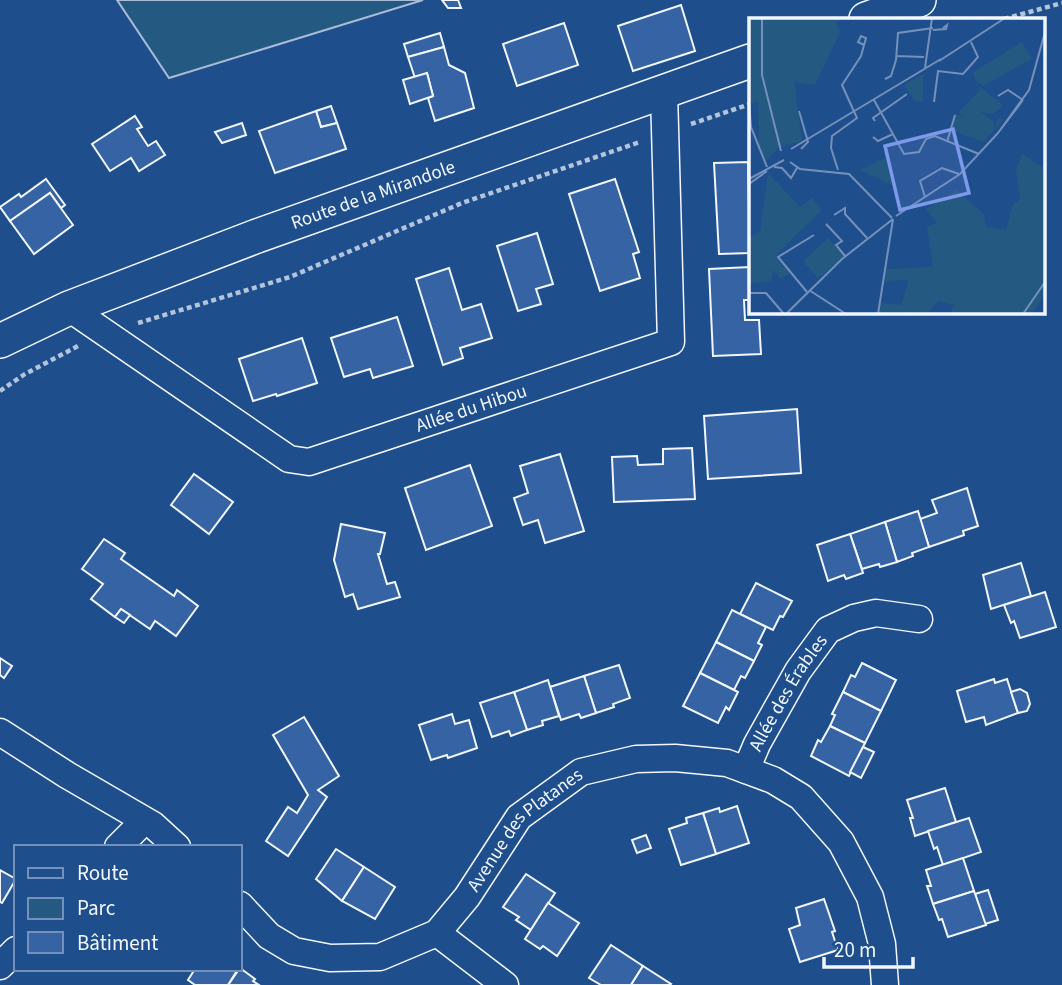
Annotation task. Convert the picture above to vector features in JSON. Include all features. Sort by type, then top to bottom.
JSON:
[{"type":"street","points":[[869,18],[919,0]]},
{"type":"street","name":"Route de la Mirandole","points":[[0,341],[69,308],[257,236],[749,62]]},
{"type":"street","name":"Allée du Hibou","points":[[69,308],[289,459],[309,463],[671,342],[664,93]]},
{"type":"street","name":"Allée des Érables","points":[[746,770],[757,744],[798,671],[828,630],[854,618],[876,613],[919,619]]},
{"type":"street","points":[[0,732],[144,821],[174,845]]},
{"type":"street","name":"Avenue des Platanes","points":[[242,907],[269,936],[294,951],[330,958],[380,957],[437,933],[467,897],[519,817],[581,772],[636,759],[676,758],[727,762],[774,780],[802,797],[841,842],[870,897],[882,944],[886,985]]},
{"type":"street","points":[[120,845],[144,821]]},
{"type":"street","points":[[437,933],[505,985]]},
{"type":"street","points":[[0,966],[14,952]]},
{"type":"path","points":[[1008,18],[1062,3]]},
{"type":"path","points":[[0,391],[67,351],[107,334],[290,277],[462,203],[749,105]]},
{"type":"green space","points":[[117,0],[423,0],[169,78]]},
{"type":"building","points":[[442,0],[458,0],[461,8],[448,8]]},
{"type":"building","points":[[681,5],[695,51],[633,71],[618,26]]},
{"type":"building","points":[[564,23],[578,65],[517,86],[503,44]]},
{"type":"building","points":[[440,33],[444,47],[408,57],[404,44]]},
{"type":"building","points":[[444,47],[449,65],[465,73],[474,108],[435,121],[428,98],[433,96],[427,73],[415,78],[408,57]]},
{"type":"building","points":[[427,73],[433,96],[410,104],[403,80]]},
{"type":"building","points":[[331,106],[337,123],[321,127],[316,111]]},
{"type":"building","points":[[316,111],[321,127],[337,123],[346,149],[275,173],[259,131]]},
{"type":"building","points":[[135,116],[142,127],[137,129],[148,146],[156,141],[165,155],[139,171],[131,158],[110,171],[92,144]]},
{"type":"building","points":[[242,123],[246,135],[222,143],[215,132]]},
{"type":"building","points":[[748,162],[749,253],[719,254],[714,163]]},
{"type":"building","points":[[46,179],[65,205],[61,208],[50,193],[10,221],[0,207],[19,194],[21,197]]},
{"type":"building","points":[[615,179],[639,252],[633,254],[640,278],[600,291],[569,194]]},
{"type":"building","points":[[50,193],[73,225],[34,254],[10,221]]},
{"type":"building","points":[[537,233],[553,284],[536,289],[541,304],[518,311],[497,246]]},
{"type":"building","points":[[749,267],[749,300],[744,300],[745,320],[759,320],[761,354],[713,356],[709,269]]},
{"type":"building","points":[[449,268],[462,310],[481,304],[492,338],[460,348],[463,358],[443,365],[416,279]]},
{"type":"building","points":[[397,317],[413,366],[373,378],[370,369],[344,377],[331,338]]},
{"type":"building","points":[[302,338],[317,383],[253,401],[239,359]]},
{"type":"building","points":[[797,409],[801,473],[708,479],[704,416]]},
{"type":"building","points":[[692,448],[695,499],[614,502],[612,457],[637,456],[638,465],[663,464],[663,449]]},
{"type":"building","points":[[560,454],[584,531],[545,543],[538,520],[523,525],[514,498],[528,493],[520,466]]},
{"type":"building","points":[[470,465],[492,526],[426,550],[405,488]]},
{"type":"building","points":[[194,474],[233,502],[209,534],[171,505]]},
{"type":"building","points":[[967,488],[978,526],[963,531],[964,535],[929,547],[920,519],[937,513],[932,500]]},
{"type":"building","points":[[918,511],[929,547],[897,562],[885,522]]},
{"type":"building","points":[[885,522],[897,562],[862,569],[850,534]]},
{"type":"building","points":[[341,524],[385,533],[378,554],[387,584],[395,582],[400,597],[358,609],[353,594],[345,597],[334,560]]},
{"type":"building","points":[[850,534],[863,573],[846,579],[844,575],[828,581],[817,545]]},
{"type":"building","points":[[104,539],[125,553],[121,559],[174,596],[177,590],[198,606],[176,636],[155,621],[150,629],[121,609],[115,617],[91,599],[103,584],[82,569]]},
{"type":"building","points":[[1021,563],[1031,596],[991,609],[983,575]]},
{"type":"building","points":[[756,583],[792,601],[773,630],[740,614]]},
{"type":"building","points":[[1045,592],[1056,627],[1020,638],[1004,605]]},
{"type":"building","points":[[121,609],[130,615],[124,623],[115,617]]},
{"type":"building","points":[[732,610],[766,627],[758,643],[762,645],[754,661],[716,642]]},
{"type":"building","points":[[716,642],[754,661],[745,678],[741,676],[734,690],[700,673]]},
{"type":"building","points":[[0,658],[12,666],[4,678],[0,675]]},
{"type":"building","points":[[862,663],[896,680],[881,711],[843,692],[851,675],[855,677]]},
{"type":"building","points":[[619,665],[630,698],[596,713],[584,676]]},
{"type":"building","points":[[700,673],[738,692],[729,710],[726,707],[718,723],[683,706]]},
{"type":"building","points":[[584,676],[596,713],[581,718],[579,714],[561,720],[550,687]]},
{"type":"building","points":[[994,679],[995,683],[1007,679],[1018,713],[986,725],[984,717],[966,722],[957,691]]},
{"type":"building","points":[[548,680],[559,716],[542,721],[543,725],[527,730],[514,692]]},
{"type":"building","points":[[1020,689],[1027,693],[1030,704],[1027,711],[1018,713],[1011,692]]},
{"type":"building","points":[[514,692],[527,730],[511,736],[509,731],[492,737],[480,703]]},
{"type":"building","points":[[843,692],[881,711],[865,743],[830,726],[835,715],[832,714]]},
{"type":"building","points":[[452,714],[455,724],[469,720],[477,748],[448,758],[447,755],[431,760],[419,725]]},
{"type":"building","points":[[304,717],[339,776],[318,790],[327,797],[288,856],[266,841],[288,807],[297,813],[308,795],[273,735]]},
{"type":"building","points":[[830,726],[865,743],[849,776],[811,756],[818,740],[821,742]]},
{"type":"building","points":[[863,747],[874,752],[861,778],[850,772]]},
{"type":"building","points":[[945,788],[956,822],[915,836],[907,800]]},
{"type":"building","points":[[737,806],[749,843],[716,854],[703,813],[719,808],[720,812]]},
{"type":"building","points":[[703,813],[716,854],[681,865],[669,829],[687,823],[686,818]]},
{"type":"building","points":[[969,818],[981,852],[943,865],[928,831]]},
{"type":"building","points":[[646,835],[651,848],[637,853],[632,840]]},
{"type":"building","points":[[336,849],[364,867],[342,901],[316,879]]},
{"type":"building","points":[[963,858],[974,891],[933,904],[927,886],[931,886],[926,870]]},
{"type":"building","points":[[364,867],[395,887],[375,919],[342,901]]},
{"type":"building","points":[[0,870],[14,878],[14,882],[2,903]]},
{"type":"building","points":[[526,874],[555,893],[531,930],[516,920],[519,917],[503,907]]},
{"type":"building","points":[[988,890],[998,920],[985,924],[975,894]]},
{"type":"building","points":[[974,891],[986,925],[948,937],[933,904]]},
{"type":"building","points":[[824,899],[835,931],[832,932],[838,950],[800,962],[789,929],[800,925],[796,908]]},
{"type":"building","points":[[548,903],[579,923],[557,956],[543,946],[540,949],[525,939]]},
{"type":"building","points":[[611,945],[643,966],[631,985],[601,985],[589,978]]},
{"type":"building","points":[[643,966],[671,984],[631,985]]},
{"type":"building","points":[[242,969],[259,985],[228,985]]},
{"type":"building","points":[[194,971],[237,971],[228,985],[195,985],[188,980]]}]
